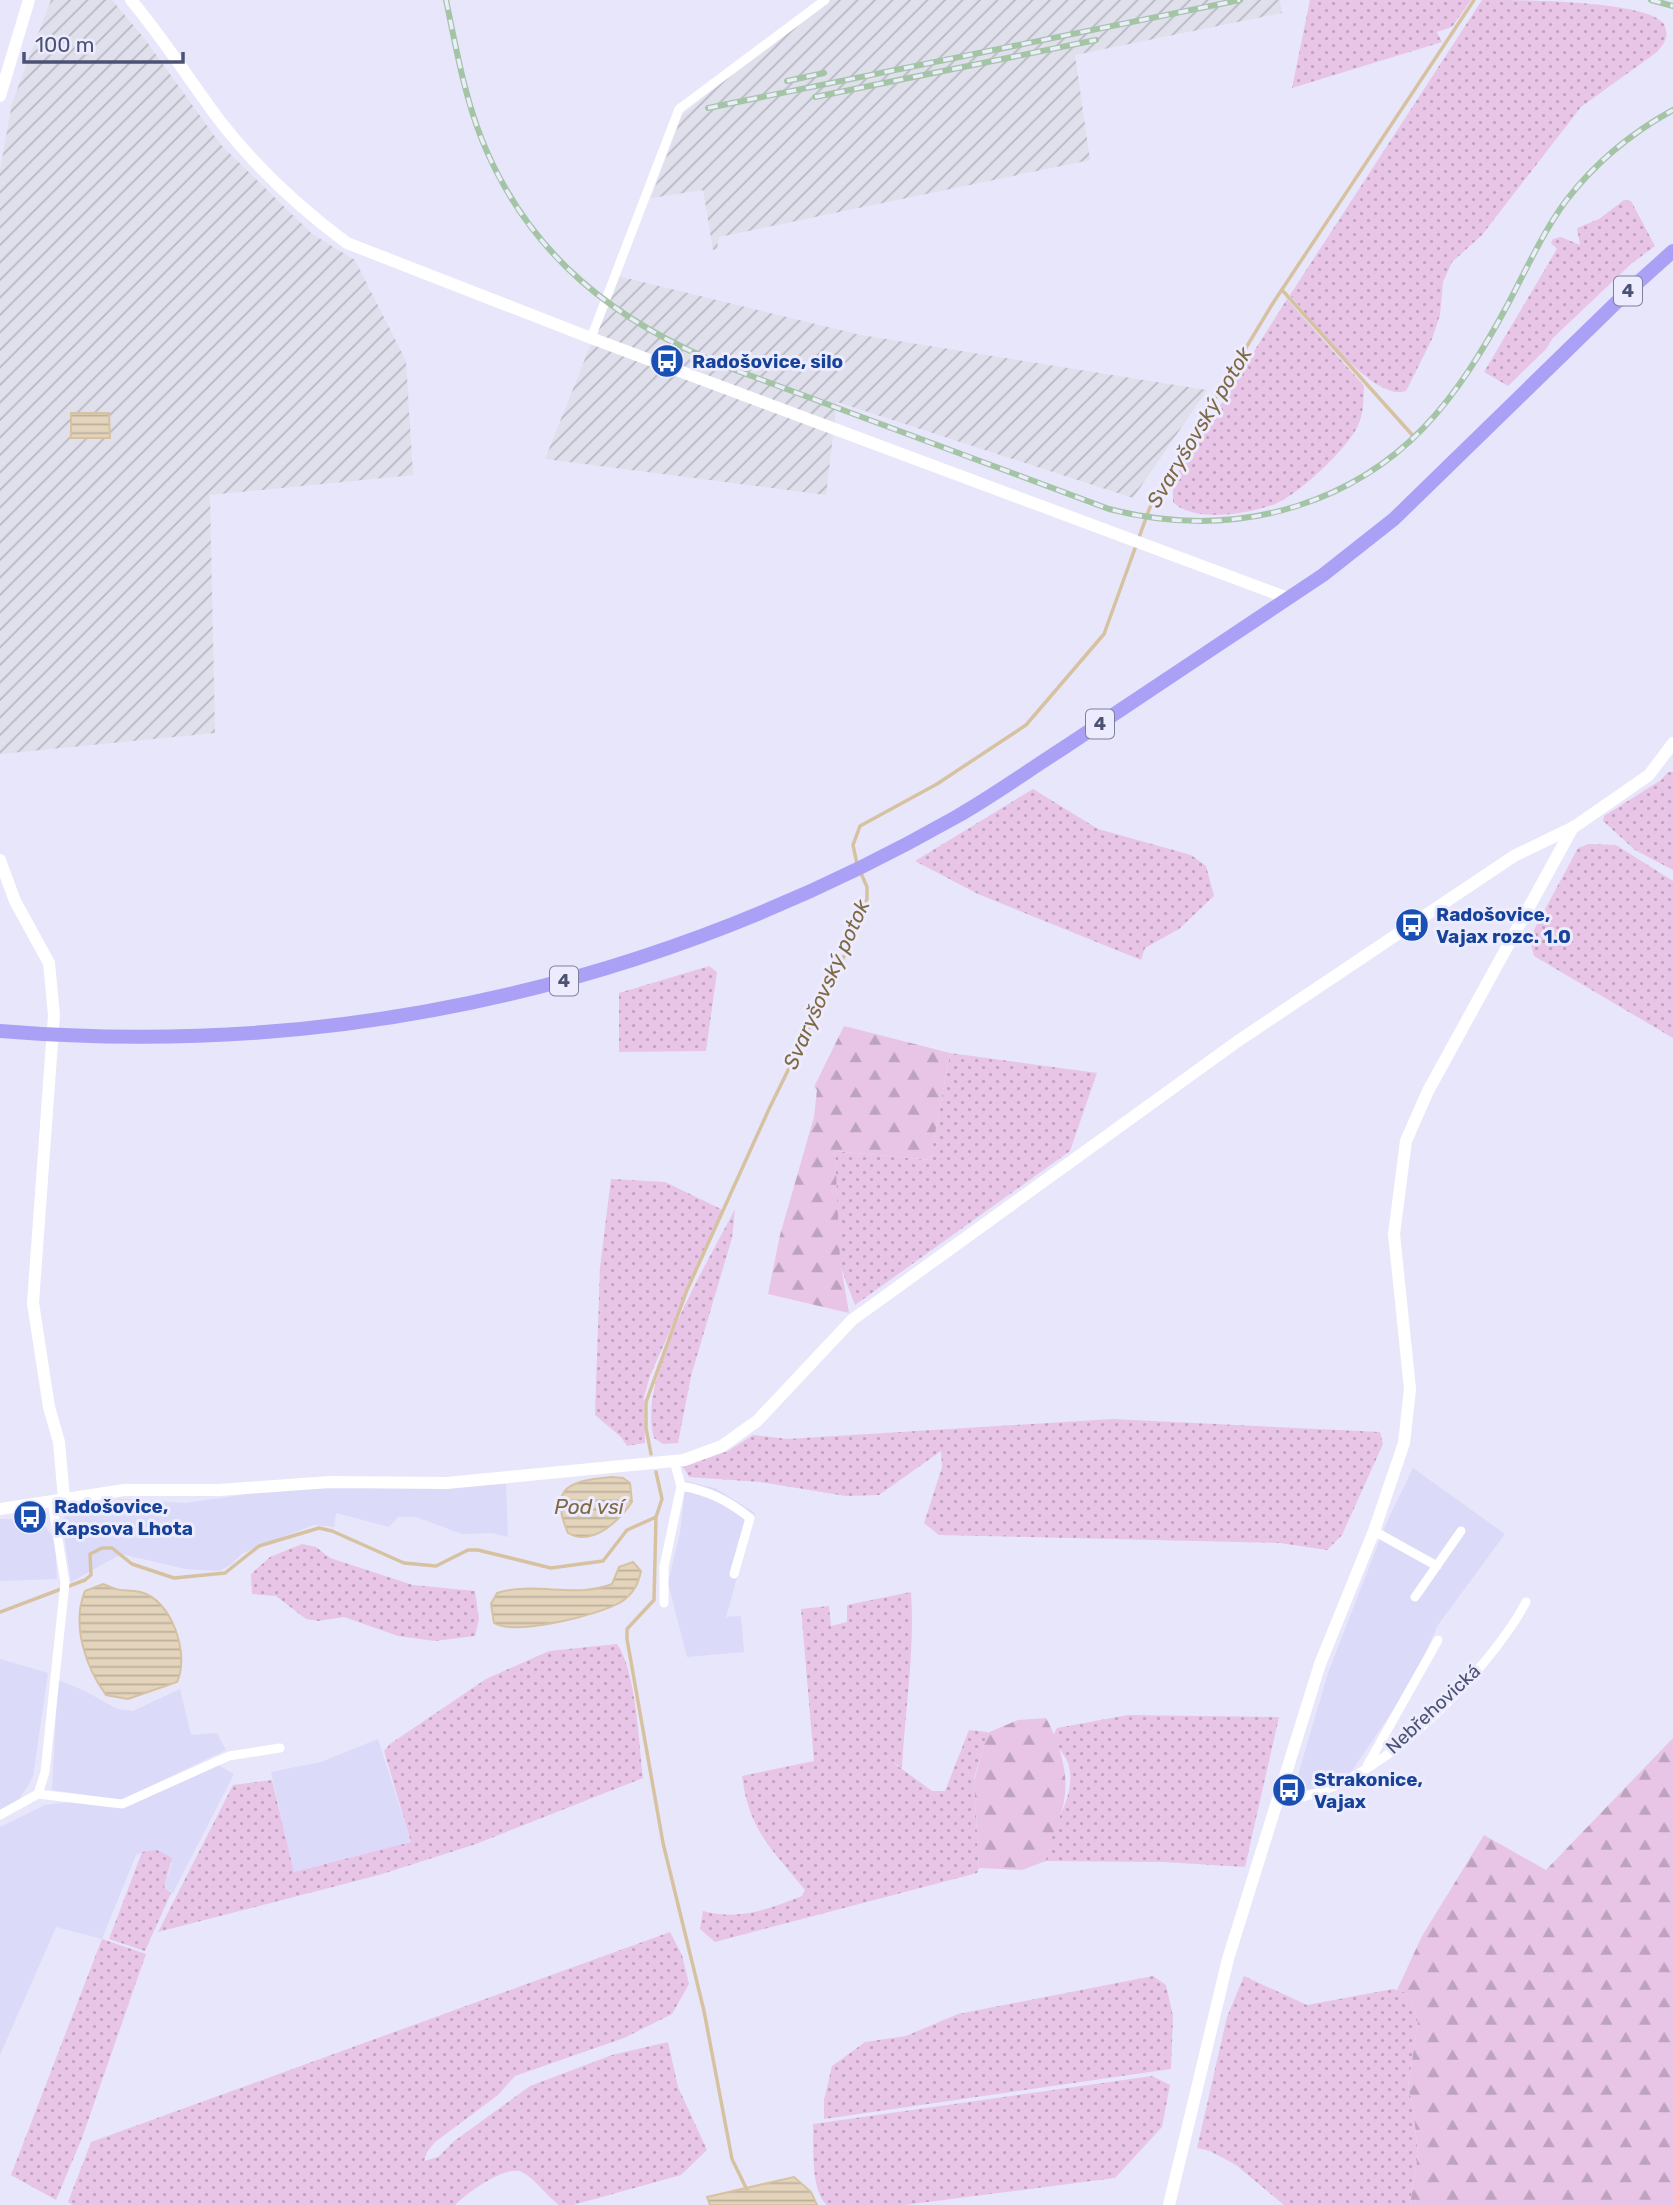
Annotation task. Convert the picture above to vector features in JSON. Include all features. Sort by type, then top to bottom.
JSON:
[{"type":"main road","name":"4","points":[[0,1031],[52,1036],[263,1035],[434,1013],[549,986],[663,951],[752,918],[850,873],[960,815],[1353,553],[1394,519],[1623,295],[1673,251]]},
{"type":"street","points":[[0,96],[29,0]]},
{"type":"street","points":[[131,0],[222,124],[321,224],[347,243],[591,338],[1288,598]]},
{"type":"street","points":[[591,338],[679,109],[825,0]]},
{"type":"street","points":[[0,1509],[124,1490],[219,1490],[330,1482],[447,1483],[674,1461],[722,1446],[757,1420],[852,1320],[1238,1041],[1514,856],[1574,827],[1650,775],[1673,743]]},
{"type":"street","points":[[1170,2205],[1228,1959],[1320,1664],[1374,1531],[1404,1444],[1410,1390],[1394,1234],[1406,1141],[1428,1091],[1574,827]]},
{"type":"street","points":[[0,860],[15,901],[49,963],[54,1015],[33,1303],[49,1407],[61,1454],[58,1500],[65,1594],[45,1772],[38,1794]]},
{"type":"street","points":[[664,1603],[664,1567],[681,1486],[674,1461]]},
{"type":"street","points":[[681,1486],[709,1491],[750,1518],[734,1574]]},
{"type":"street","points":[[1374,1531],[1437,1566]]},
{"type":"street","points":[[1415,1597],[1461,1531]]},
{"type":"street","name":"Nebřehovická","points":[[1278,1799],[1326,1791],[1365,1770],[1406,1739],[1460,1690],[1507,1633],[1526,1602]]},
{"type":"street","points":[[1365,1770],[1438,1640]]},
{"type":"street","points":[[0,1815],[38,1794],[122,1804],[229,1756],[280,1748]]},
{"type":"shaded area","points":[[51,0],[112,0],[144,38],[221,145],[312,234],[355,260],[406,361],[413,475],[210,495],[215,733],[0,754],[0,170],[12,103]]},
{"type":"shaded area","points":[[823,0],[1280,0],[1282,13],[1075,55],[1090,160],[719,237],[717,249],[713,250],[703,190],[651,198],[682,115]]},
{"type":"shaded area","points":[[618,276],[861,335],[1207,390],[1133,498],[837,402],[826,495],[545,459]]},
{"type":"shaded area","points":[[1413,1468],[1505,1534],[1438,1625],[1413,1681],[1347,1778],[1314,1789],[1294,1789],[1328,1673],[1385,1526]]},
{"type":"shaded area","points":[[686,1481],[715,1488],[755,1513],[726,1617],[741,1616],[744,1652],[687,1657],[668,1583],[680,1532]]},
{"type":"shaded area","points":[[506,1484],[508,1537],[492,1533],[462,1534],[416,1517],[398,1517],[389,1527],[336,1513],[334,1527],[314,1525],[272,1541],[241,1554],[232,1564],[219,1571],[185,1569],[121,1554],[71,1582],[62,1521],[70,1507],[122,1499],[186,1503],[308,1485],[440,1487]]},
{"type":"shaded area","points":[[0,1519],[40,1519],[55,1540],[57,1579],[0,1581]]},
{"type":"shaded area","points":[[0,1659],[48,1673],[33,1777],[19,1800],[0,1810]]},
{"type":"shaded area","points":[[58,1680],[117,1709],[133,1711],[180,1689],[191,1735],[217,1733],[226,1750],[121,1800],[52,1790]]},
{"type":"shaded area","points":[[378,1739],[411,1842],[294,1872],[271,1772],[321,1762]]},
{"type":"shaded area","points":[[218,1765],[234,1774],[173,1893],[164,1887],[172,1863],[142,1852],[136,1855],[102,1939],[56,1927],[0,2055],[0,1827],[45,1805],[71,1802],[125,1808]]},
{"type":"green space","points":[[1310,0],[1471,0],[1452,27],[1437,32],[1442,42],[1292,88]]},
{"type":"green space","points":[[1482,0],[1581,3],[1634,10],[1653,16],[1664,24],[1666,39],[1657,52],[1581,107],[1482,235],[1452,262],[1443,282],[1440,315],[1432,339],[1406,391],[1393,391],[1377,384],[1361,372],[1327,339],[1290,295]]},
{"type":"green space","points":[[1624,200],[1631,201],[1655,246],[1631,264],[1553,338],[1546,349],[1508,386],[1484,372],[1557,249],[1551,243],[1553,239],[1561,237],[1580,245],[1577,228],[1599,219]]},
{"type":"green space","points":[[1287,299],[1364,386],[1363,410],[1354,433],[1323,469],[1297,491],[1275,504],[1222,515],[1194,513],[1182,509],[1173,502],[1173,480]]},
{"type":"green space","points":[[1668,772],[1673,772],[1673,870],[1635,850],[1603,821],[1604,816],[1661,780]]},
{"type":"green space","points":[[1033,789],[1098,829],[1191,855],[1206,866],[1214,896],[1179,929],[1145,948],[1141,960],[978,894],[915,861]]},
{"type":"green space","points":[[1589,844],[1616,845],[1673,881],[1673,1038],[1534,956],[1530,941],[1535,928],[1578,848]]},
{"type":"green space","points":[[709,966],[717,972],[706,1051],[619,1052],[619,993]]},
{"type":"green space","points":[[844,1026],[950,1053],[930,1160],[835,1151],[840,1260],[849,1313],[768,1294],[780,1235],[814,1117],[817,1090],[814,1087]]},
{"type":"green space","points":[[950,1053],[1097,1073],[1070,1151],[855,1305],[839,1263],[835,1151],[930,1160]]},
{"type":"green space","points":[[611,1179],[665,1182],[723,1210],[650,1376],[644,1397],[645,1443],[627,1446],[621,1437],[595,1415],[600,1267]]},
{"type":"green space","points":[[735,1209],[732,1238],[691,1376],[678,1443],[663,1444],[654,1438],[651,1413],[655,1385],[664,1354],[692,1290]]},
{"type":"green space","points":[[1113,1419],[1380,1432],[1383,1444],[1342,1535],[1327,1550],[1280,1543],[939,1535],[924,1523],[942,1467],[941,1451],[879,1495],[846,1496],[760,1482],[689,1477],[683,1467],[728,1451],[753,1435],[787,1439]]},
{"type":"green space","points":[[302,1544],[316,1547],[330,1558],[413,1585],[475,1591],[479,1619],[475,1636],[435,1641],[398,1636],[344,1617],[318,1621],[306,1619],[276,1596],[252,1594],[251,1574],[270,1557]]},
{"type":"green space","points":[[911,1592],[911,1658],[902,1768],[883,1755],[932,1791],[945,1791],[969,1730],[988,1732],[974,1778],[979,1868],[977,1873],[715,1942],[700,1929],[703,1911],[729,1915],[754,1912],[802,1896],[805,1890],[772,1850],[756,1825],[745,1795],[742,1776],[814,1761],[801,1609],[829,1606],[831,1626],[847,1622],[847,1605]]},
{"type":"green space","points":[[617,1644],[629,1671],[633,1689],[643,1778],[476,1844],[379,1875],[158,1932],[233,1785],[272,1780],[294,1872],[411,1842],[384,1751],[390,1744],[486,1679],[549,1651]]},
{"type":"green space","points":[[1128,1715],[1279,1717],[1245,1867],[1163,1862],[1046,1861],[1051,1836],[1066,1803],[1070,1779],[1068,1763],[1052,1738],[1057,1728]]},
{"type":"green space","points":[[1046,1718],[1060,1752],[1065,1789],[1061,1813],[1046,1861],[1022,1870],[979,1868],[974,1781],[987,1733],[1018,1720]]},
{"type":"green space","points":[[1673,1738],[1673,2205],[1410,2205],[1418,2154],[1413,2106],[1408,2087],[1418,2021],[1407,1993],[1397,1990],[1422,1936],[1484,1835],[1546,1870]]},
{"type":"green space","points":[[157,1850],[172,1858],[164,1887],[171,1893],[145,1951],[109,1939],[142,1852]]},
{"type":"green space","points":[[670,1932],[682,1955],[689,1984],[672,2014],[624,2038],[515,2076],[498,2095],[435,2142],[424,2161],[438,2157],[453,2142],[530,2086],[612,2055],[668,2042],[678,2087],[707,2150],[681,2175],[573,2205],[559,2205],[527,2175],[515,2171],[487,2181],[455,2205],[73,2205],[68,2202],[91,2142]]},
{"type":"green space","points":[[102,1939],[146,1954],[82,2138],[56,2200],[11,2175]]},
{"type":"green space","points":[[1153,1976],[1166,1985],[1173,2016],[1171,2069],[824,2119],[824,2100],[832,2066],[865,2042],[906,2036],[958,2014]]},
{"type":"green space","points":[[1244,1976],[1307,2005],[1393,1989],[1407,1993],[1418,2021],[1408,2087],[1413,2106],[1418,2154],[1410,2205],[1284,2205],[1236,2165],[1210,2151],[1197,2148],[1227,2017]]},
{"type":"green space","points":[[1152,2076],[1170,2085],[1162,2127],[1115,2178],[904,2205],[827,2205],[818,2189],[814,2167],[813,2124]]},
{"type":"water","points":[[71,413],[109,413],[110,438],[71,438]]},
{"type":"water","name":"Pod vsí","points":[[611,1477],[623,1478],[630,1483],[632,1502],[627,1509],[612,1524],[595,1534],[586,1537],[568,1533],[560,1505],[562,1495],[575,1484]]},
{"type":"water","points":[[633,1562],[641,1571],[637,1585],[625,1599],[610,1607],[577,1618],[538,1625],[520,1627],[494,1623],[491,1604],[497,1593],[526,1589],[598,1588],[612,1584],[619,1567]]},
{"type":"water","points":[[103,1584],[119,1590],[140,1592],[161,1605],[169,1616],[179,1644],[181,1658],[177,1682],[128,1699],[106,1695],[92,1672],[80,1632],[81,1604],[85,1591]]},
{"type":"water","points":[[794,2177],[811,2192],[817,2205],[710,2205],[707,2197]]},
{"type":"waterway","name":"Svaryšovský potok","points":[[857,864],[853,845],[860,826],[937,784],[1026,725],[1104,634],[1150,507],[1273,303],[1474,0]]},
{"type":"waterway","points":[[1283,291],[1415,438]]},
{"type":"waterway","name":"Svaryšovský potok","points":[[651,1454],[646,1428],[646,1402],[687,1290],[769,1109],[851,942],[867,899],[867,887],[860,871]]},
{"type":"waterway","name":"Svaryšovský potok","points":[[0,1612],[85,1580],[91,1575],[90,1554],[102,1548],[112,1548],[132,1564],[174,1578],[225,1573],[259,1546],[319,1528],[332,1531],[404,1563],[436,1566],[468,1550],[478,1550],[551,1568],[603,1561],[627,1530],[656,1517],[662,1499],[656,1472]]},
{"type":"waterway","points":[[656,1517],[654,1600],[627,1629],[627,1639],[663,1843],[704,2011],[732,2159],[747,2190]]},
{"type":"railway","points":[[446,0],[470,106],[501,181],[551,251],[581,281],[614,307],[650,330],[730,368],[1109,509],[1156,518],[1203,521],[1273,513],[1335,491],[1368,473],[1397,452],[1424,428],[1469,371],[1565,202],[1614,150],[1673,110]]},
{"type":"railway","points":[[708,108],[1240,0]]},
{"type":"railway","points":[[1651,0],[1673,6]]},
{"type":"railway","points":[[815,97],[1096,40]]},
{"type":"railway","points":[[787,81],[824,73]]},
{"type":"place","name":"Radošovice, silo","points":[[667,361]]},
{"type":"place","name":"Radošovice, Vajax rozc. 1.0","points":[[1412,925]]},
{"type":"place","name":"Radošovice, Kapsova Lhota","points":[[30,1517]]},
{"type":"place","name":"Strakonice, Vajax","points":[[1289,1790]]}]
